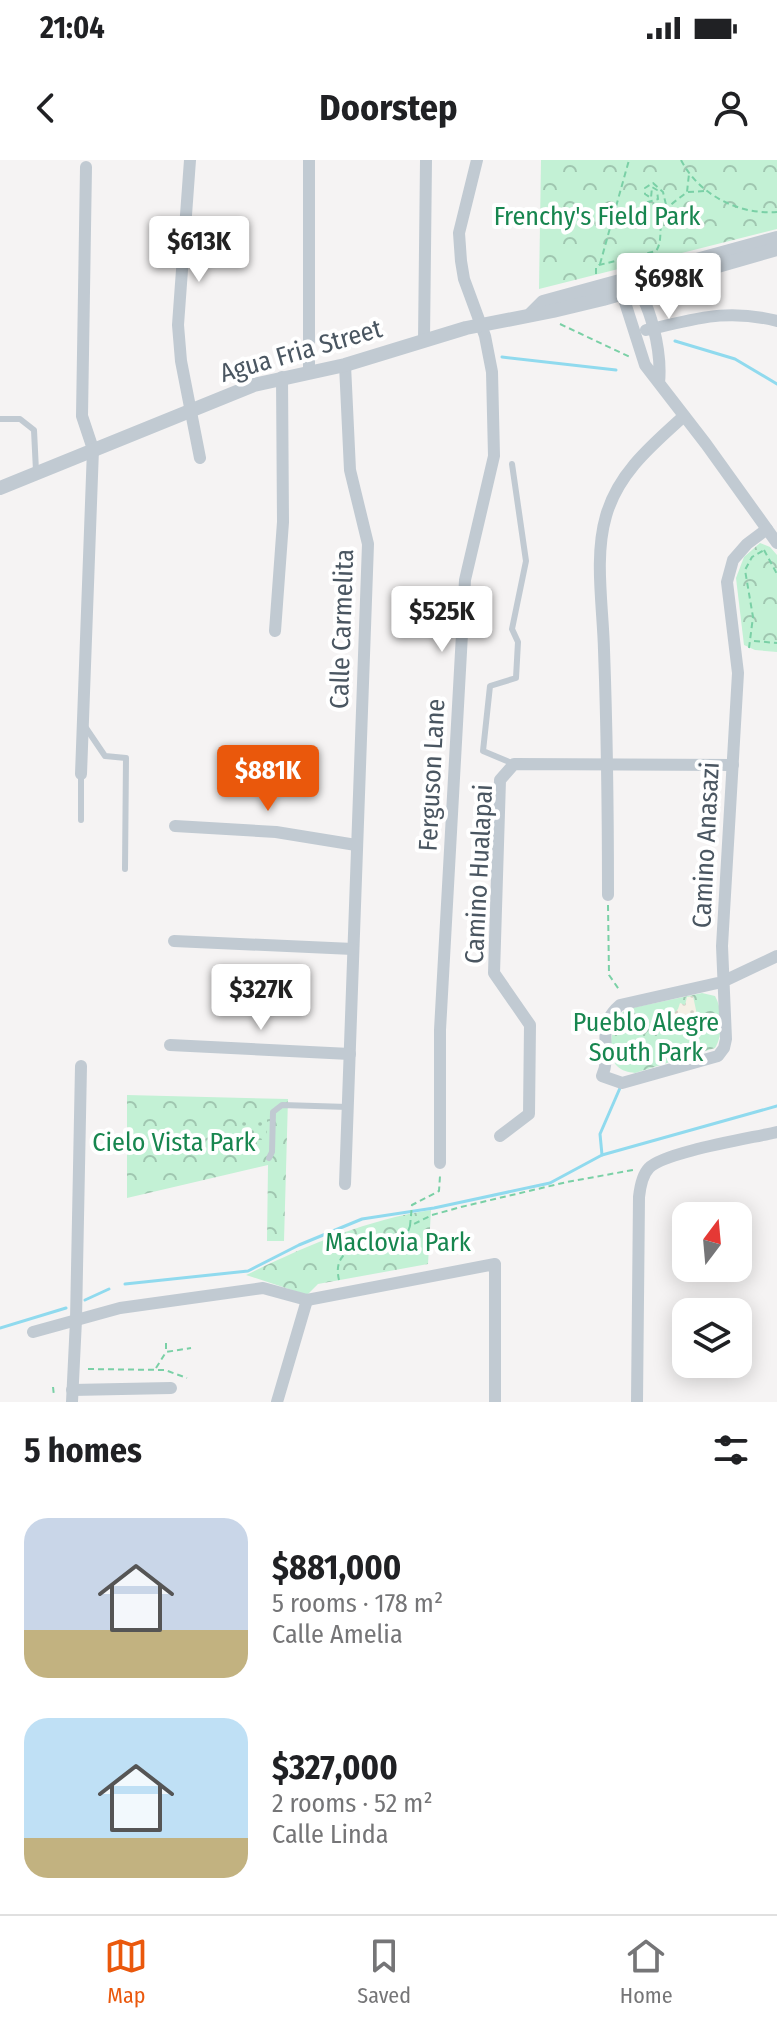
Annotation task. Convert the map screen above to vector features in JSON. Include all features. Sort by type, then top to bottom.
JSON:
[{"type":"street","points":[[190,160],[178,325],[181,361],[200,458]]},
{"type":"street","points":[[309,160],[309,371]]},
{"type":"street","points":[[424,340],[426,160]]},
{"type":"street","name":"Ferguson Lane","points":[[440,1163],[440,1030],[465,580],[494,456],[492,372],[481,326],[464,279],[459,233],[477,160]]},
{"type":"street","points":[[81,774],[93,449],[82,416],[86,167]]},
{"type":"street","name":"Agua Fria Street","points":[[0,488],[254,385],[345,365],[424,340],[622,293],[634,283],[777,238]]},
{"type":"street","name":"Agua Fria Street","points":[[531,314],[543,302],[777,249]]},
{"type":"street","points":[[634,283],[653,329],[661,363],[659,383]]},
{"type":"street","points":[[622,293],[645,365],[777,543]]},
{"type":"street","points":[[635,333],[707,316],[736,313],[777,321]]},
{"type":"street","name":"Calle Carmelita","points":[[345,365],[350,470],[368,544],[345,1184]]},
{"type":"street","points":[[275,631],[283,522],[282,377]]},
{"type":"street","points":[[608,895],[608,763],[601,556],[605,517],[620,483],[634,464],[684,416]]},
{"type":"street","name":"Camino Anasazi","points":[[628,1002],[609,1014],[606,1022],[605,1068],[602,1076],[622,1083],[718,1056],[724,1048],[722,982],[738,673],[727,582],[733,560],[767,529]]},
{"type":"street","name":"Camino Hualapai","points":[[500,1136],[529,1114],[530,1025],[494,973],[500,780],[514,764],[733,765]]},
{"type":"street","points":[[175,826],[276,832],[356,845]]},
{"type":"street","points":[[174,941],[353,949]]},
{"type":"street","points":[[628,1002],[722,982],[777,956]]},
{"type":"street","points":[[170,1045],[350,1054]]},
{"type":"street","points":[[81,1066],[72,1396],[171,1388]]},
{"type":"street","points":[[637,1402],[639,1189],[643,1180],[650,1167],[671,1157],[777,1132]]},
{"type":"street","points":[[33,1332],[120,1308],[263,1288],[307,1300],[495,1264],[495,1402]]},
{"type":"street","points":[[277,1402],[307,1300]]},
{"type":"lane","points":[[0,419],[20,419],[34,430],[36,471]]},
{"type":"lane","points":[[512,464],[526,561],[512,629],[518,642],[516,678],[490,686],[483,751],[514,764]]},
{"type":"lane","points":[[82,722],[105,756],[126,758],[125,869]]},
{"type":"lane","points":[[81,774],[81,820]]},
{"type":"lane","points":[[269,1158],[272,1152],[273,1112],[282,1105],[348,1107]]},
{"type":"path","points":[[598,278],[596,268],[629,160]]},
{"type":"path","points":[[681,160],[689,174],[707,191],[749,212],[777,212]]},
{"type":"path","points":[[687,192],[689,174]]},
{"type":"path","points":[[649,184],[660,187],[667,209],[648,202],[658,199],[658,193],[652,187],[651,198],[645,194],[649,184]]},
{"type":"path","points":[[599,265],[656,251],[660,246],[661,224],[667,209],[687,192],[707,191]]},
{"type":"path","points":[[551,323],[562,324],[631,357]]},
{"type":"path","points":[[767,529],[764,550],[777,574]]},
{"type":"path","points":[[749,648],[753,617],[745,570],[752,557],[764,550]]},
{"type":"path","points":[[752,640],[777,643]]},
{"type":"path","points":[[608,895],[609,975],[628,1002]]},
{"type":"path","points":[[342,1293],[337,1269],[341,1257],[390,1239],[405,1240],[412,1205],[439,1191],[440,1163]]},
{"type":"path","points":[[410,1226],[432,1215],[461,1207],[567,1182],[650,1167]]},
{"type":"path","points":[[156,1370],[166,1352],[166,1343]]},
{"type":"path","points":[[166,1352],[191,1348]]},
{"type":"path","points":[[135,1364],[135,1370]]},
{"type":"path","points":[[82,1369],[165,1370],[187,1378]]},
{"type":"path","points":[[53,1387],[54,1396]]},
{"type":"green space","name":"Frenchy's Field Park","points":[[541,160],[777,160],[777,229],[539,289]]},
{"type":"green space","points":[[760,543],[770,547],[777,555],[777,652],[755,650],[744,645],[736,578],[744,557]]},
{"type":"green space","name":"Pueblo Alegre South Park","points":[[702,993],[715,996],[720,1008],[721,1030],[715,1048],[635,1073],[617,1066],[611,1044],[614,1027],[622,1013],[627,1009]]},
{"type":"green space","name":"Cielo Vista Park","points":[[127,1095],[288,1099],[284,1241],[267,1241],[268,1165],[127,1198]]},
{"type":"green space","points":[[242,1119],[267,1119],[267,1140],[242,1140]]},
{"type":"green space","name":"Maclovia Park","points":[[431,1210],[428,1264],[318,1284],[307,1295],[246,1275],[336,1235],[383,1220]]},
{"type":"sand","points":[[693,996],[699,1024],[672,1027],[669,1019],[680,1003],[685,1005],[687,997]]},
{"type":"waterway","points":[[675,341],[735,359],[777,384]]},
{"type":"waterway","points":[[502,357],[616,370]]},
{"type":"waterway","points":[[602,1155],[600,1134],[620,1088]]},
{"type":"waterway","points":[[125,1284],[248,1271],[299,1245],[362,1219],[434,1208],[550,1183],[602,1155],[777,1106]]},
{"type":"waterway","points":[[85,1300],[109,1289]]},
{"type":"waterway","points":[[0,1328],[66,1308]]}]
